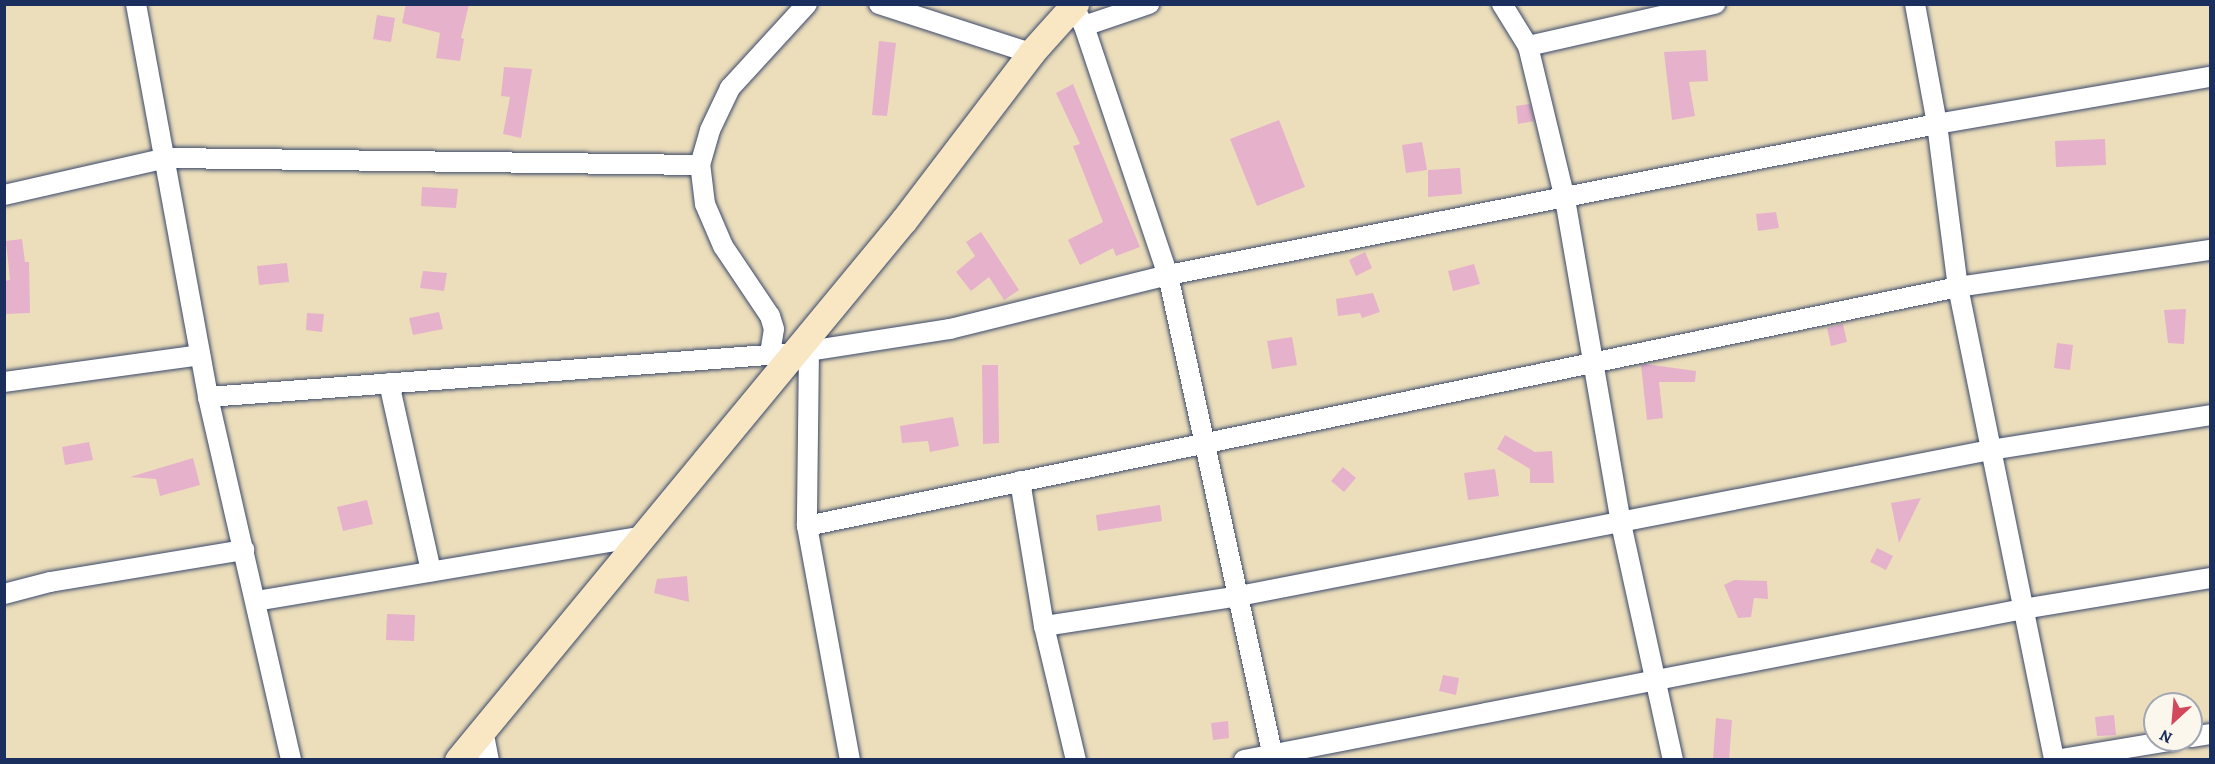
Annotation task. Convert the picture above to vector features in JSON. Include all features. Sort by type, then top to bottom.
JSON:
[{"type":"main road","points":[[458,759],[643,536],[791,352],[904,220],[1031,53],[1077,12]]},
{"type":"street","points":[[136,4],[208,397],[291,759]]},
{"type":"street","points":[[807,4],[730,87],[710,130],[700,165],[705,204],[723,246],[770,316],[774,329],[791,352],[807,526],[850,759]]},
{"type":"street","points":[[879,4],[1031,53]]},
{"type":"street","points":[[1149,4],[1077,12],[1168,275],[1274,756]]},
{"type":"street","points":[[1502,4],[1528,46],[1565,199],[1620,519],[1673,759]]},
{"type":"street","points":[[1528,46],[1715,4]]},
{"type":"street","points":[[1915,4],[1937,124],[1958,287],[2055,759],[2143,745]]},
{"type":"street","points":[[208,397],[791,352],[950,328],[1168,275],[1565,199],[1937,124],[2211,77]]},
{"type":"street","points":[[4,195],[166,158],[700,165]]},
{"type":"street","points":[[807,526],[1205,441],[1958,287],[2211,250]]},
{"type":"street","points":[[4,382],[200,355]]},
{"type":"street","points":[[389,383],[431,572]]},
{"type":"street","points":[[1044,626],[1239,596],[1620,519],[1990,450],[2211,415]]},
{"type":"street","points":[[1020,481],[1044,626],[1076,759]]},
{"type":"street","points":[[256,601],[643,536]]},
{"type":"street","points":[[4,594],[50,582],[244,550]]},
{"type":"street","points":[[1244,759],[1274,756],[1655,679],[2023,609],[2211,578]]},
{"type":"street","points":[[483,730],[489,759]]},
{"type":"building","points":[[406,4],[469,4],[461,38],[464,39],[460,61],[436,58],[440,33],[402,23]]},
{"type":"building","points":[[377,15],[395,18],[391,42],[373,39]]},
{"type":"building","points":[[879,41],[896,43],[887,116],[872,115]]},
{"type":"building","points":[[1706,50],[1708,81],[1689,82],[1695,116],[1672,120],[1664,52]]},
{"type":"building","points":[[504,67],[532,69],[521,138],[503,134],[510,97],[501,96]]},
{"type":"building","points":[[1073,84],[1140,247],[1116,256],[1113,248],[1080,265],[1068,240],[1103,222],[1073,146],[1080,144],[1056,93]]},
{"type":"building","points":[[1530,104],[1534,121],[1518,124],[1516,106]]},
{"type":"building","points":[[1279,120],[1305,187],[1257,206],[1230,139]]},
{"type":"building","points":[[2105,139],[2106,165],[2056,167],[2055,141]]},
{"type":"building","points":[[1422,142],[1427,170],[1406,173],[1402,145]]},
{"type":"building","points":[[1460,168],[1462,194],[1428,197],[1428,170]]},
{"type":"building","points":[[422,187],[458,189],[456,208],[421,206]]},
{"type":"building","points":[[1776,212],[1779,228],[1758,231],[1756,214]]},
{"type":"building","points":[[981,232],[1019,290],[1004,300],[989,277],[971,291],[956,272],[975,256],[966,242]]},
{"type":"building","points":[[22,239],[25,262],[29,262],[30,313],[4,314],[4,281],[10,280],[6,241]]},
{"type":"building","points":[[1365,252],[1372,268],[1356,276],[1349,260]]},
{"type":"building","points":[[287,263],[289,282],[259,285],[257,266]]},
{"type":"building","points":[[1474,264],[1480,284],[1453,291],[1448,271]]},
{"type":"building","points":[[423,271],[447,273],[444,291],[420,288]]},
{"type":"building","points":[[1373,293],[1380,312],[1362,318],[1360,313],[1338,316],[1336,299]]},
{"type":"building","points":[[2186,309],[2184,344],[2168,343],[2164,310]]},
{"type":"building","points":[[439,312],[443,329],[413,335],[409,318]]},
{"type":"building","points":[[307,313],[324,314],[322,332],[306,330]]},
{"type":"building","points":[[1843,324],[1847,342],[1831,346],[1827,328]]},
{"type":"building","points":[[1292,337],[1297,365],[1272,369],[1267,341]]},
{"type":"building","points":[[2057,343],[2073,345],[2070,370],[2054,368]]},
{"type":"building","points":[[982,365],[998,365],[999,443],[983,444]]},
{"type":"building","points":[[1641,365],[1696,371],[1695,382],[1659,382],[1663,418],[1647,420]]},
{"type":"building","points":[[953,417],[959,446],[930,452],[928,441],[902,443],[900,426]]},
{"type":"building","points":[[1505,435],[1535,452],[1552,451],[1554,483],[1530,483],[1530,469],[1497,449]]},
{"type":"building","points":[[89,442],[93,460],[65,465],[62,447]]},
{"type":"building","points":[[193,458],[200,485],[160,496],[156,479],[130,477]]},
{"type":"building","points":[[1343,467],[1356,478],[1344,492],[1331,481]]},
{"type":"building","points":[[1495,469],[1499,496],[1468,500],[1464,473]]},
{"type":"building","points":[[1921,498],[1899,543],[1891,503]]},
{"type":"building","points":[[367,500],[373,524],[343,531],[337,507]]},
{"type":"building","points":[[1160,505],[1162,521],[1098,531],[1096,515]]},
{"type":"building","points":[[1877,548],[1893,556],[1886,570],[1870,562]]},
{"type":"building","points":[[687,576],[689,602],[654,593],[657,579]]},
{"type":"building","points":[[1734,580],[1767,581],[1768,599],[1754,598],[1751,617],[1738,618],[1724,585]]},
{"type":"building","points":[[387,614],[415,615],[414,641],[386,640]]},
{"type":"building","points":[[1443,675],[1459,678],[1456,695],[1439,691]]},
{"type":"building","points":[[2114,715],[2116,735],[2097,736],[2095,717]]},
{"type":"building","points":[[1716,718],[1732,720],[1729,759],[1713,759]]},
{"type":"building","points":[[1228,721],[1229,738],[1213,740],[1211,723]]}]
